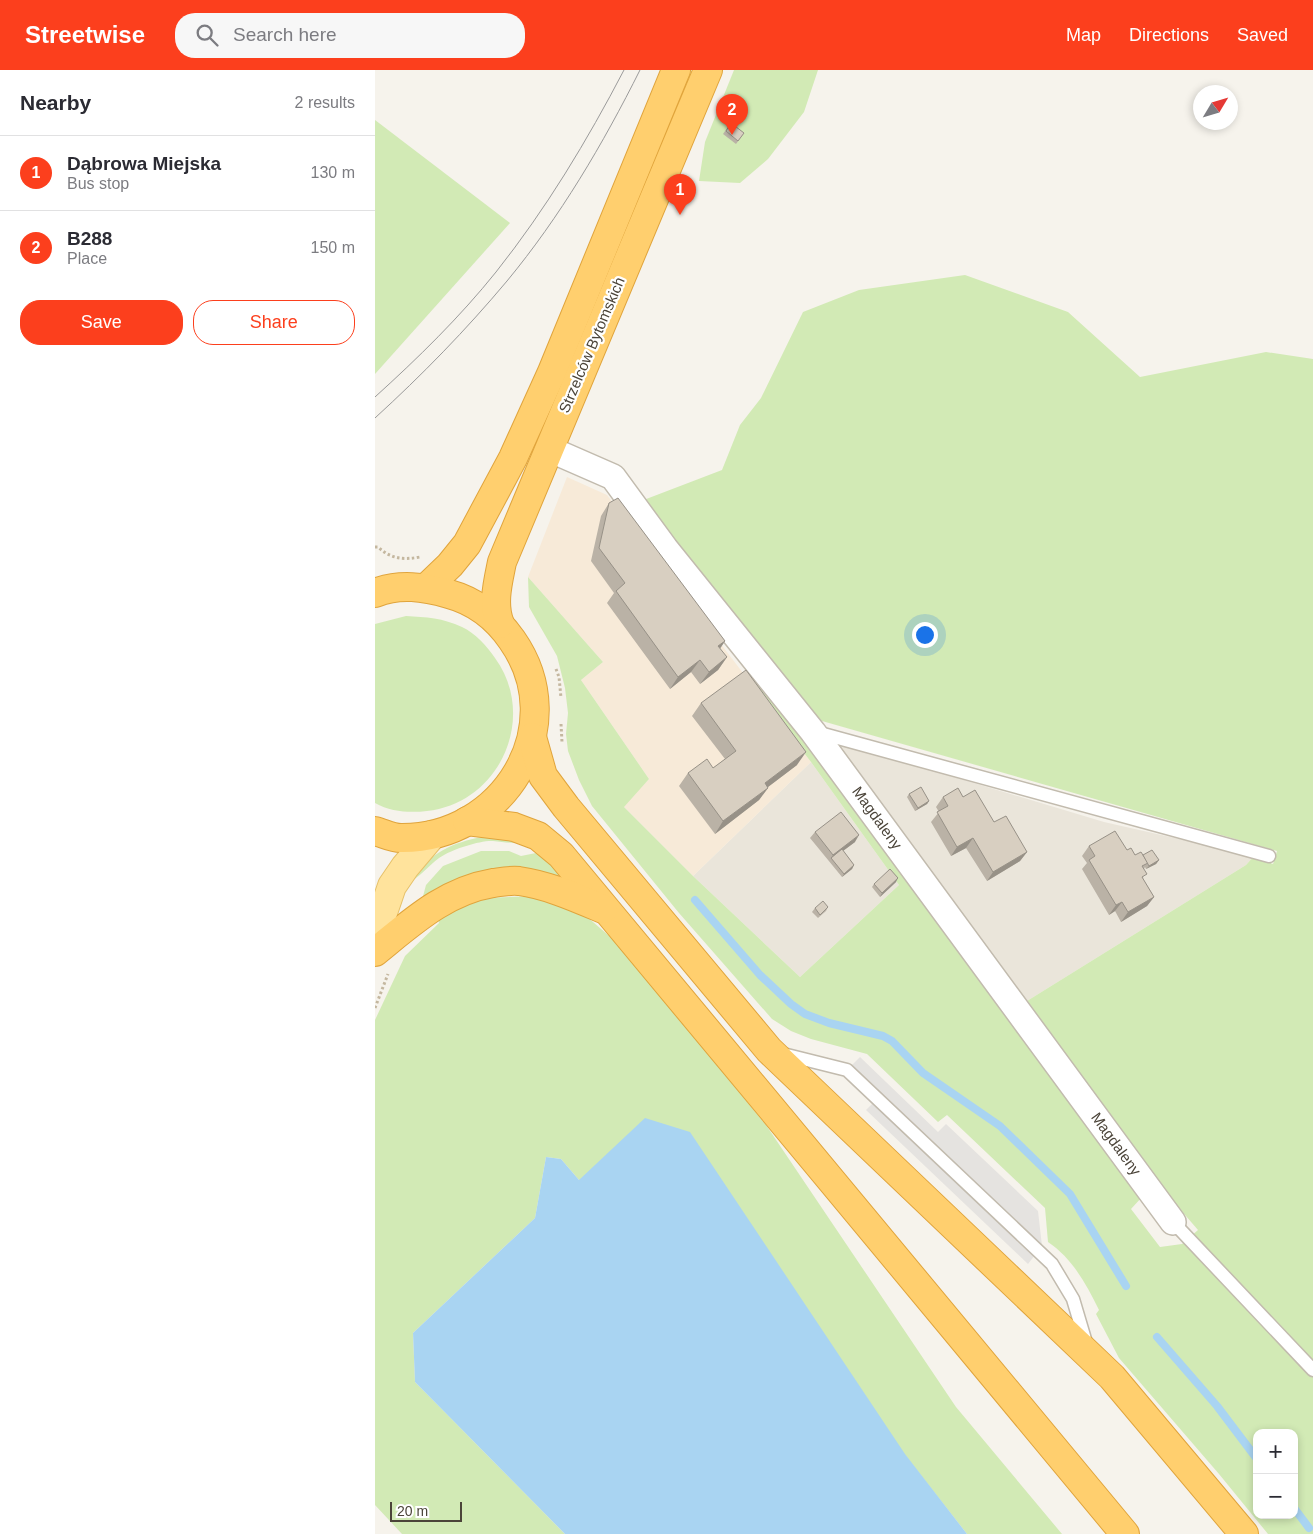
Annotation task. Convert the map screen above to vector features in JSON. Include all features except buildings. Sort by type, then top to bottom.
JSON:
[{"type":"highway","name":"Strzelców Bytomskich","points":[[427,588],[450,565],[467,544],[513,458],[556,363],[676,70]]},
{"type":"highway","name":"Strzelców Bytomskich","points":[[500,624],[495,604],[502,562],[575,382],[707,70]]},
{"type":"highway","points":[[375,593],[386,589],[405,587],[427,588],[461,597],[482,610],[500,624],[515,645],[528,672],[534,692],[535,704],[532,736],[521,768],[505,792],[477,815],[432,835],[399,838],[375,831]]},
{"type":"highway","points":[[532,736],[543,776],[566,807],[769,1050],[1112,1376],[1243,1534]]},
{"type":"highway","points":[[467,820],[514,827],[538,836],[561,855],[1125,1534]]},
{"type":"highway","points":[[375,952],[428,910],[460,892],[482,885],[519,881],[569,895],[607,910]]},
{"type":"main road","points":[[375,936],[392,886],[405,866],[432,835]]},
{"type":"street","name":"Magdaleny","points":[[549,449],[613,477],[665,548],[813,732],[1173,1222]]},
{"type":"lane","points":[[813,732],[1269,856]]},
{"type":"lane","points":[[769,1050],[800,1060],[847,1070],[1052,1264],[1073,1299],[1090,1356]]},
{"type":"lane","points":[[1173,1222],[1313,1370]]},
{"type":"path","points":[[375,547],[378,547],[386,555],[397,559],[421,557]]},
{"type":"shaded area","points":[[567,477],[607,495],[811,762],[693,876],[623,806],[649,779],[581,680],[603,662],[528,577]]},
{"type":"shaded area","points":[[844,744],[1104,822],[1254,856],[1246,865],[1027,1001],[837,747]]},
{"type":"shaded area","points":[[811,762],[899,885],[800,977],[693,876]]},
{"type":"shaded area","points":[[860,1057],[938,1132],[946,1124],[1038,1211],[1042,1246],[1028,1264],[866,1110],[882,1094],[852,1065]]},
{"type":"green space","points":[[734,70],[818,70],[804,112],[768,159],[740,183],[699,181],[705,142]]},
{"type":"green space","points":[[375,120],[510,223],[375,374]]},
{"type":"green space","points":[[965,275],[1068,312],[1140,377],[1266,352],[1313,359],[1313,1534],[1268,1534],[1256,1519],[1298,1519],[1298,1429],[1253,1429],[1253,1516],[1119,1358],[1096,1314],[1099,1310],[1084,1282],[1065,1256],[1048,1242],[1045,1208],[947,1115],[938,1122],[867,1054],[811,1039],[791,1031],[772,1019],[679,913],[592,806],[579,780],[568,751],[566,734],[568,713],[565,688],[557,656],[529,607],[528,577],[603,662],[581,680],[649,779],[624,807],[693,876],[800,977],[899,885],[811,762],[743,673],[757,677],[928,899],[1142,1197],[1131,1209],[1160,1247],[1182,1244],[1198,1230],[1167,1194],[1027,1001],[1246,865],[1254,856],[1273,864],[1277,851],[822,721],[806,705],[641,501],[722,470],[740,425],[761,398],[803,312],[859,290]]},
{"type":"green space","points":[[406,616],[448,622],[462,627],[476,636],[495,658],[507,681],[513,706],[512,730],[505,754],[492,775],[474,792],[453,805],[421,812],[394,810],[375,803],[375,624]]},
{"type":"green space","points":[[504,834],[524,842],[488,841],[475,843],[439,858],[411,881],[423,865],[442,850],[472,839]]},
{"type":"green space","points":[[481,851],[509,851],[521,856],[541,852],[574,883],[422,900],[426,885],[443,866]]},
{"type":"green space","points":[[534,896],[578,909],[615,941],[766,1125],[956,1407],[1062,1534],[967,1534],[905,1455],[579,1180],[561,1159],[546,1157],[535,1218],[413,1333],[415,1382],[565,1534],[402,1534],[375,1505],[375,1020],[405,956],[439,923],[438,917],[481,898]]},
{"type":"water","points":[[645,1118],[690,1132],[905,1454],[967,1534],[565,1534],[415,1382],[413,1333],[535,1218],[546,1157],[561,1159],[579,1180]]},
{"type":"waterway","points":[[695,900],[760,975],[791,1004],[805,1014],[829,1023],[883,1036],[892,1041],[923,1073],[1000,1126],[1070,1194],[1126,1286]]},
{"type":"waterway","points":[[1157,1337],[1217,1406],[1253,1454]]},
{"type":"waterway","points":[[1298,1513],[1309,1528]]},
{"type":"tram line","points":[[375,397],[423,352],[496,272],[532,224],[565,174],[624,70]]},
{"type":"tram line","points":[[375,418],[460,335],[526,257],[580,179],[640,70]]},
{"type":"place","name":"B288","points":[[732,135]]},
{"type":"place","name":"Dąbrowa Miejska","points":[[680,215]]}]
